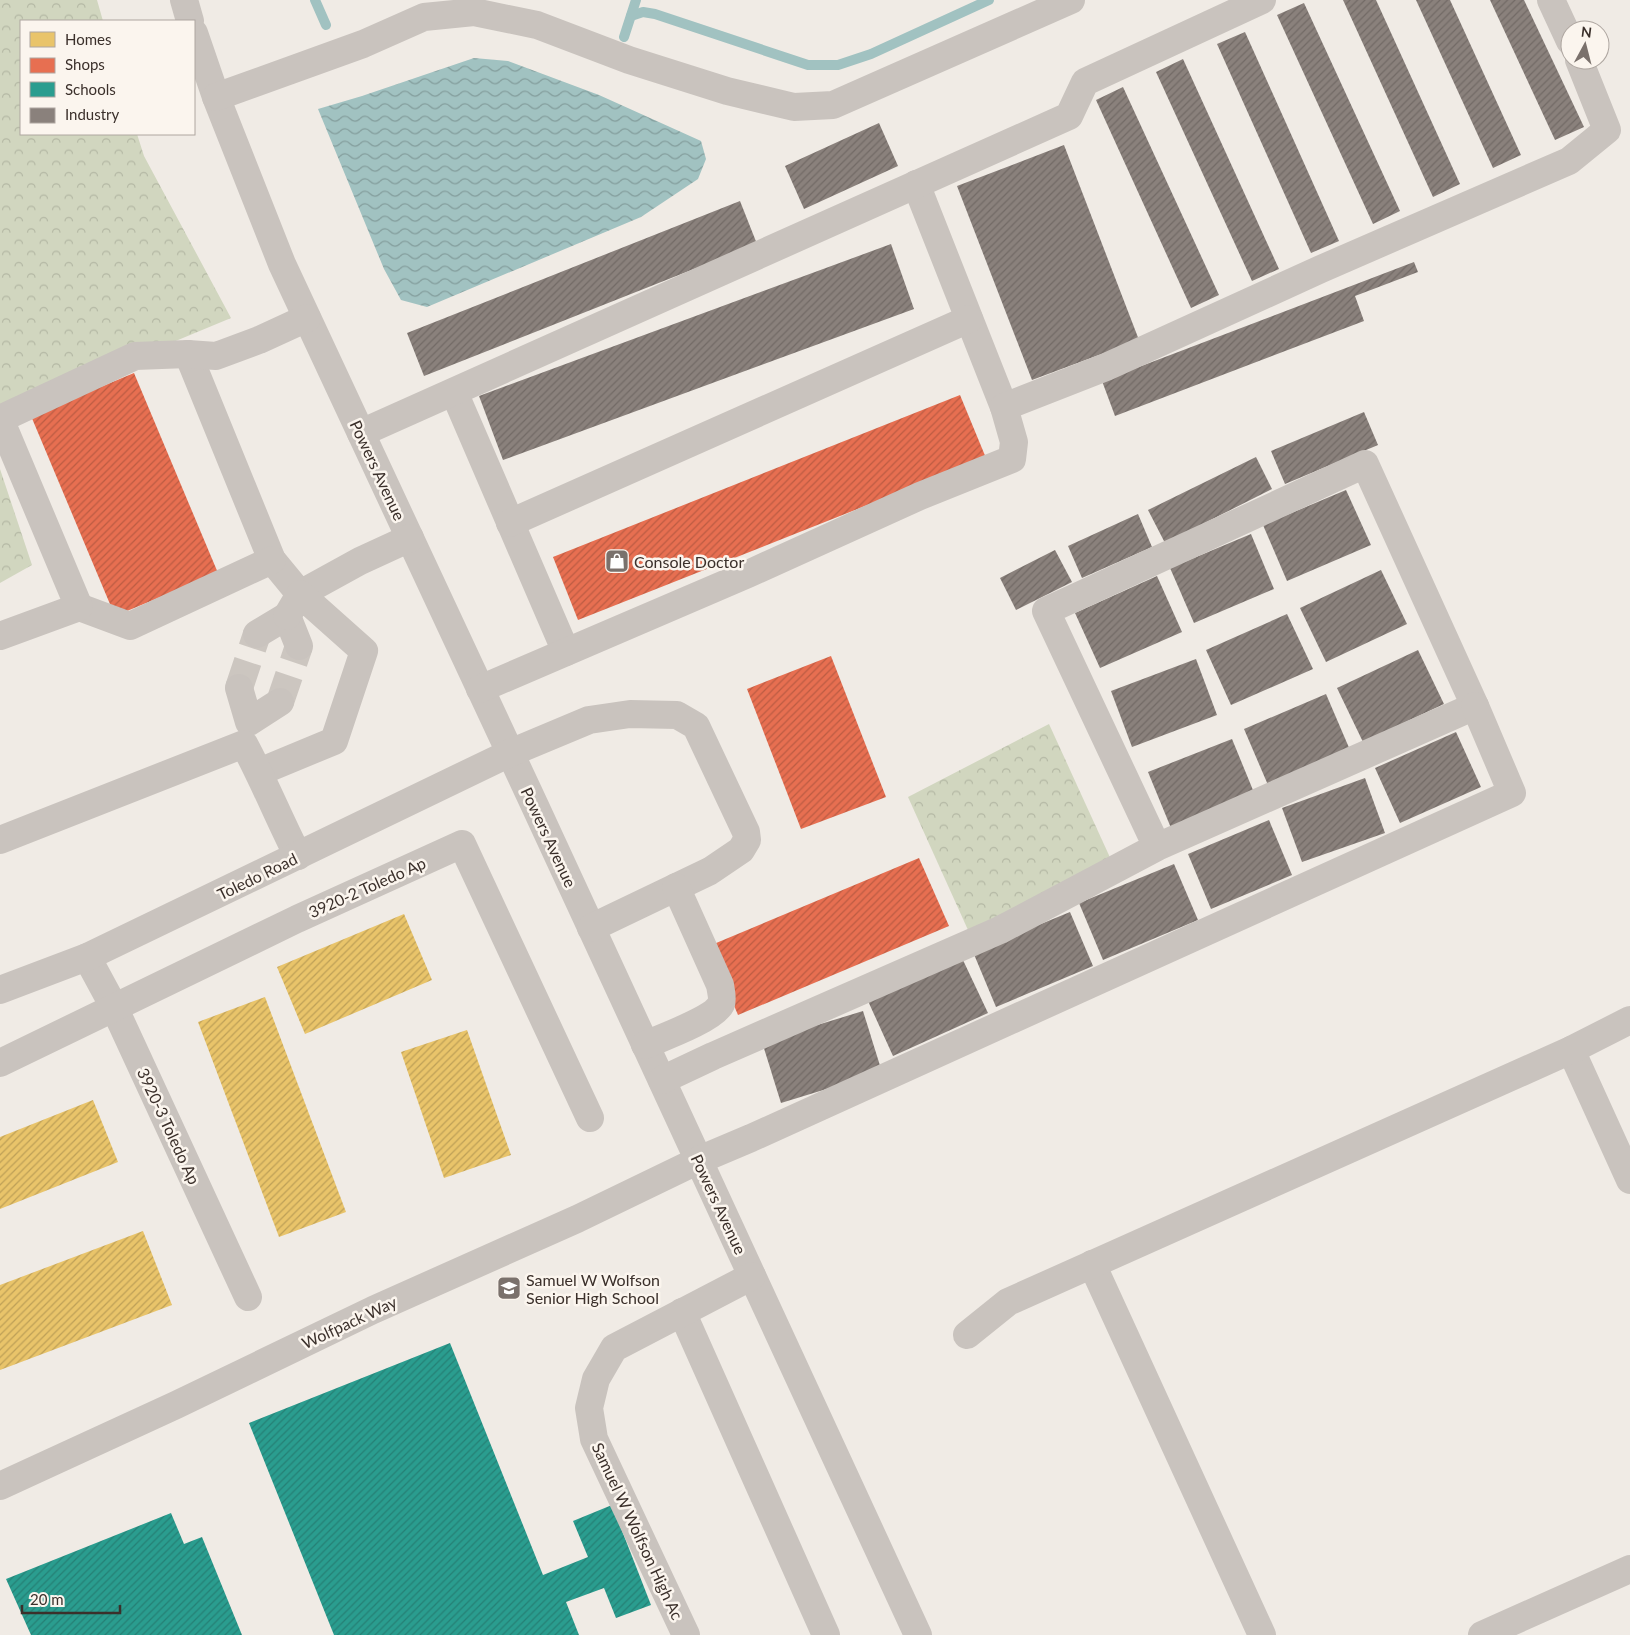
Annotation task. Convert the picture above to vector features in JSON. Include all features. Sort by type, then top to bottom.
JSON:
[{"type":"street","points":[[184,0],[190,20]]},
{"type":"street","points":[[216,97],[363,44],[424,17],[471,6],[537,25],[629,60],[727,91],[794,107],[832,105],[1071,0]]},
{"type":"street","points":[[361,433],[1069,116],[1085,82],[1262,0]]},
{"type":"street","points":[[1551,0],[1560,20]]},
{"type":"street","name":"Powers Avenue","points":[[195,36],[216,97],[282,264],[918,1635]]},
{"type":"street","points":[[1004,407],[1106,367],[1321,269],[1569,161],[1607,130],[1583,70]]},
{"type":"street","points":[[480,689],[748,574],[920,496],[1012,459],[1014,442],[1004,407],[916,184]]},
{"type":"street","points":[[79,607],[0,419],[135,356],[188,354],[216,356],[307,318]]},
{"type":"street","points":[[510,523],[969,320]]},
{"type":"street","points":[[188,354],[272,560],[294,605],[299,646]]},
{"type":"street","points":[[454,392],[566,652]]},
{"type":"street","points":[[662,1080],[1000,930],[1157,847],[1475,706],[1365,464],[1046,611],[1157,847]]},
{"type":"street","points":[[257,634],[294,605],[360,561],[410,538]]},
{"type":"street","points":[[0,636],[79,607],[130,626],[272,560]]},
{"type":"street","points":[[259,772],[334,741],[364,651],[294,605]]},
{"type":"street","points":[[239,688],[246,733],[259,772],[298,856]]},
{"type":"street","points":[[0,840],[246,733],[280,702]]},
{"type":"street","name":"Wolfpack Way","points":[[0,1486],[176,1405],[373,1310],[577,1219],[699,1160],[1512,793],[1475,706]]},
{"type":"street","name":"Toledo Road","points":[[2,984],[88,958],[510,753],[589,720],[630,714],[677,714],[696,726],[746,832],[747,840],[742,850],[710,871],[676,887]]},
{"type":"street","name":"3920-2 Toledo Ap","points":[[0,1063],[297,919],[462,844],[590,1118]]},
{"type":"street","points":[[591,928],[676,887],[720,985],[722,1003],[716,1011],[697,1022],[645,1045]]},
{"type":"street","name":"3920-3 Toledo Ap","points":[[88,958],[114,1008],[248,1297]]},
{"type":"street","points":[[968,1335],[1008,1302],[1571,1050],[1630,1020]]},
{"type":"street","points":[[1571,1050],[1630,1180]]},
{"type":"street","points":[[1092,1264],[1262,1635]]},
{"type":"street","name":"Samuel W Wolfson High Ac","points":[[686,1635],[594,1439],[589,1408],[596,1379],[614,1348],[752,1276]]},
{"type":"street","points":[[682,1312],[826,1635]]},
{"type":"street","points":[[1482,1635],[1630,1570]]},
{"type":"green space","points":[[0,0],[97,0],[103,20],[20,20],[20,135],[137,135],[144,156],[231,318],[0,414]]},
{"type":"green space","points":[[0,469],[32,565],[0,583]]},
{"type":"green space","points":[[1049,724],[1113,864],[968,930],[908,797]]},
{"type":"water","points":[[474,58],[508,61],[599,95],[701,141],[706,159],[698,179],[641,217],[427,307],[401,300],[384,269],[318,109]]},
{"type":"building: Homes","points":[[404,914],[432,980],[305,1034],[277,967]]},
{"type":"building: Homes","points":[[265,997],[346,1212],[279,1237],[198,1022]]},
{"type":"building: Homes","points":[[467,1030],[511,1155],[444,1178],[401,1052]]},
{"type":"building: Homes","points":[[93,1100],[118,1162],[0,1209],[0,1137]]},
{"type":"building: Homes","points":[[143,1231],[172,1305],[0,1370],[0,1285]]},
{"type":"building: Shops","points":[[134,373],[218,573],[115,616],[31,416]]},
{"type":"building: Shops","points":[[960,395],[986,458],[578,620],[553,557]]},
{"type":"building: Shops","points":[[831,656],[886,797],[801,829],[747,689]]},
{"type":"building: Shops","points":[[919,858],[949,926],[738,1015],[709,946]]},
{"type":"building: Schools","points":[[450,1343],[543,1575],[588,1557],[573,1521],[612,1505],[651,1605],[616,1618],[604,1588],[566,1602],[579,1635],[334,1635],[249,1423]]},
{"type":"building: Schools","points":[[171,1513],[184,1544],[202,1537],[242,1635],[31,1635],[6,1579]]},
{"type":"building: Industry","points":[[1343,0],[1376,0],[1460,184],[1433,197]]},
{"type":"building: Industry","points":[[1416,0],[1450,0],[1521,155],[1493,168]]},
{"type":"building: Industry","points":[[1490,0],[1524,0],[1584,127],[1555,140]]},
{"type":"building: Industry","points":[[1304,3],[1400,211],[1373,224],[1277,15]]},
{"type":"building: Industry","points":[[1245,32],[1339,241],[1311,253],[1217,44]]},
{"type":"building: Industry","points":[[1183,59],[1279,269],[1252,281],[1156,72]]},
{"type":"building: Industry","points":[[1123,87],[1219,295],[1191,308],[1096,100]]},
{"type":"building: Industry","points":[[879,123],[898,166],[804,209],[785,166]]},
{"type":"building: Industry","points":[[1064,145],[1139,340],[1032,380],[957,186]]},
{"type":"building: Industry","points":[[740,201],[757,244],[424,376],[407,333]]},
{"type":"building: Industry","points":[[891,244],[914,309],[503,460],[479,396]]},
{"type":"building: Industry","points":[[1414,262],[1418,272],[1355,296],[1364,321],[1115,416],[1102,381]]},
{"type":"building: Industry","points":[[1364,412],[1378,445],[1285,484],[1271,451]]},
{"type":"building: Industry","points":[[1256,457],[1272,489],[1165,543],[1148,510]]},
{"type":"building: Industry","points":[[1346,490],[1371,545],[1287,581],[1263,525]]},
{"type":"building: Industry","points":[[1138,514],[1152,547],[1082,578],[1068,546]]},
{"type":"building: Industry","points":[[1251,534],[1274,589],[1194,623],[1170,568]]},
{"type":"building: Industry","points":[[1055,550],[1072,582],[1016,610],[1000,578]]},
{"type":"building: Industry","points":[[1381,570],[1407,624],[1326,662],[1300,608]]},
{"type":"building: Industry","points":[[1157,576],[1182,632],[1100,668],[1075,613]]},
{"type":"building: Industry","points":[[1287,614],[1313,669],[1231,705],[1206,650]]},
{"type":"building: Industry","points":[[1418,650],[1444,704],[1363,742],[1337,688]]},
{"type":"building: Industry","points":[[1196,659],[1217,715],[1132,747],[1111,691]]},
{"type":"building: Industry","points":[[1326,694],[1350,750],[1268,785],[1244,729]]},
{"type":"building: Industry","points":[[1456,732],[1481,787],[1400,823],[1375,768]]},
{"type":"building: Industry","points":[[1232,739],[1255,795],[1171,828],[1148,772]]},
{"type":"building: Industry","points":[[1365,778],[1385,833],[1302,862],[1282,808]]},
{"type":"building: Industry","points":[[1269,820],[1292,875],[1211,909],[1188,854]]},
{"type":"building: Industry","points":[[1174,864],[1198,920],[1103,960],[1079,903]]},
{"type":"building: Industry","points":[[1070,912],[1093,966],[996,1007],[973,952]]},
{"type":"building: Industry","points":[[962,958],[988,1013],[893,1056],[868,1001]]},
{"type":"building: Industry","points":[[863,1011],[882,1072],[781,1103],[762,1042]]},
{"type":"waterway","points":[[315,0],[326,25]]},
{"type":"waterway","points":[[624,37],[636,0]]},
{"type":"waterway","points":[[631,16],[643,12],[655,14],[808,65],[838,65],[871,54],[989,0]]},
{"type":"tunnel","points":[[239,688],[257,634]]},
{"type":"tunnel","points":[[280,702],[299,646]]},
{"type":"place","name":"Console Doctor","points":[[617,561]]},
{"type":"place","name":"Samuel W Wolfson Senior High School","points":[[509,1288]]}]
